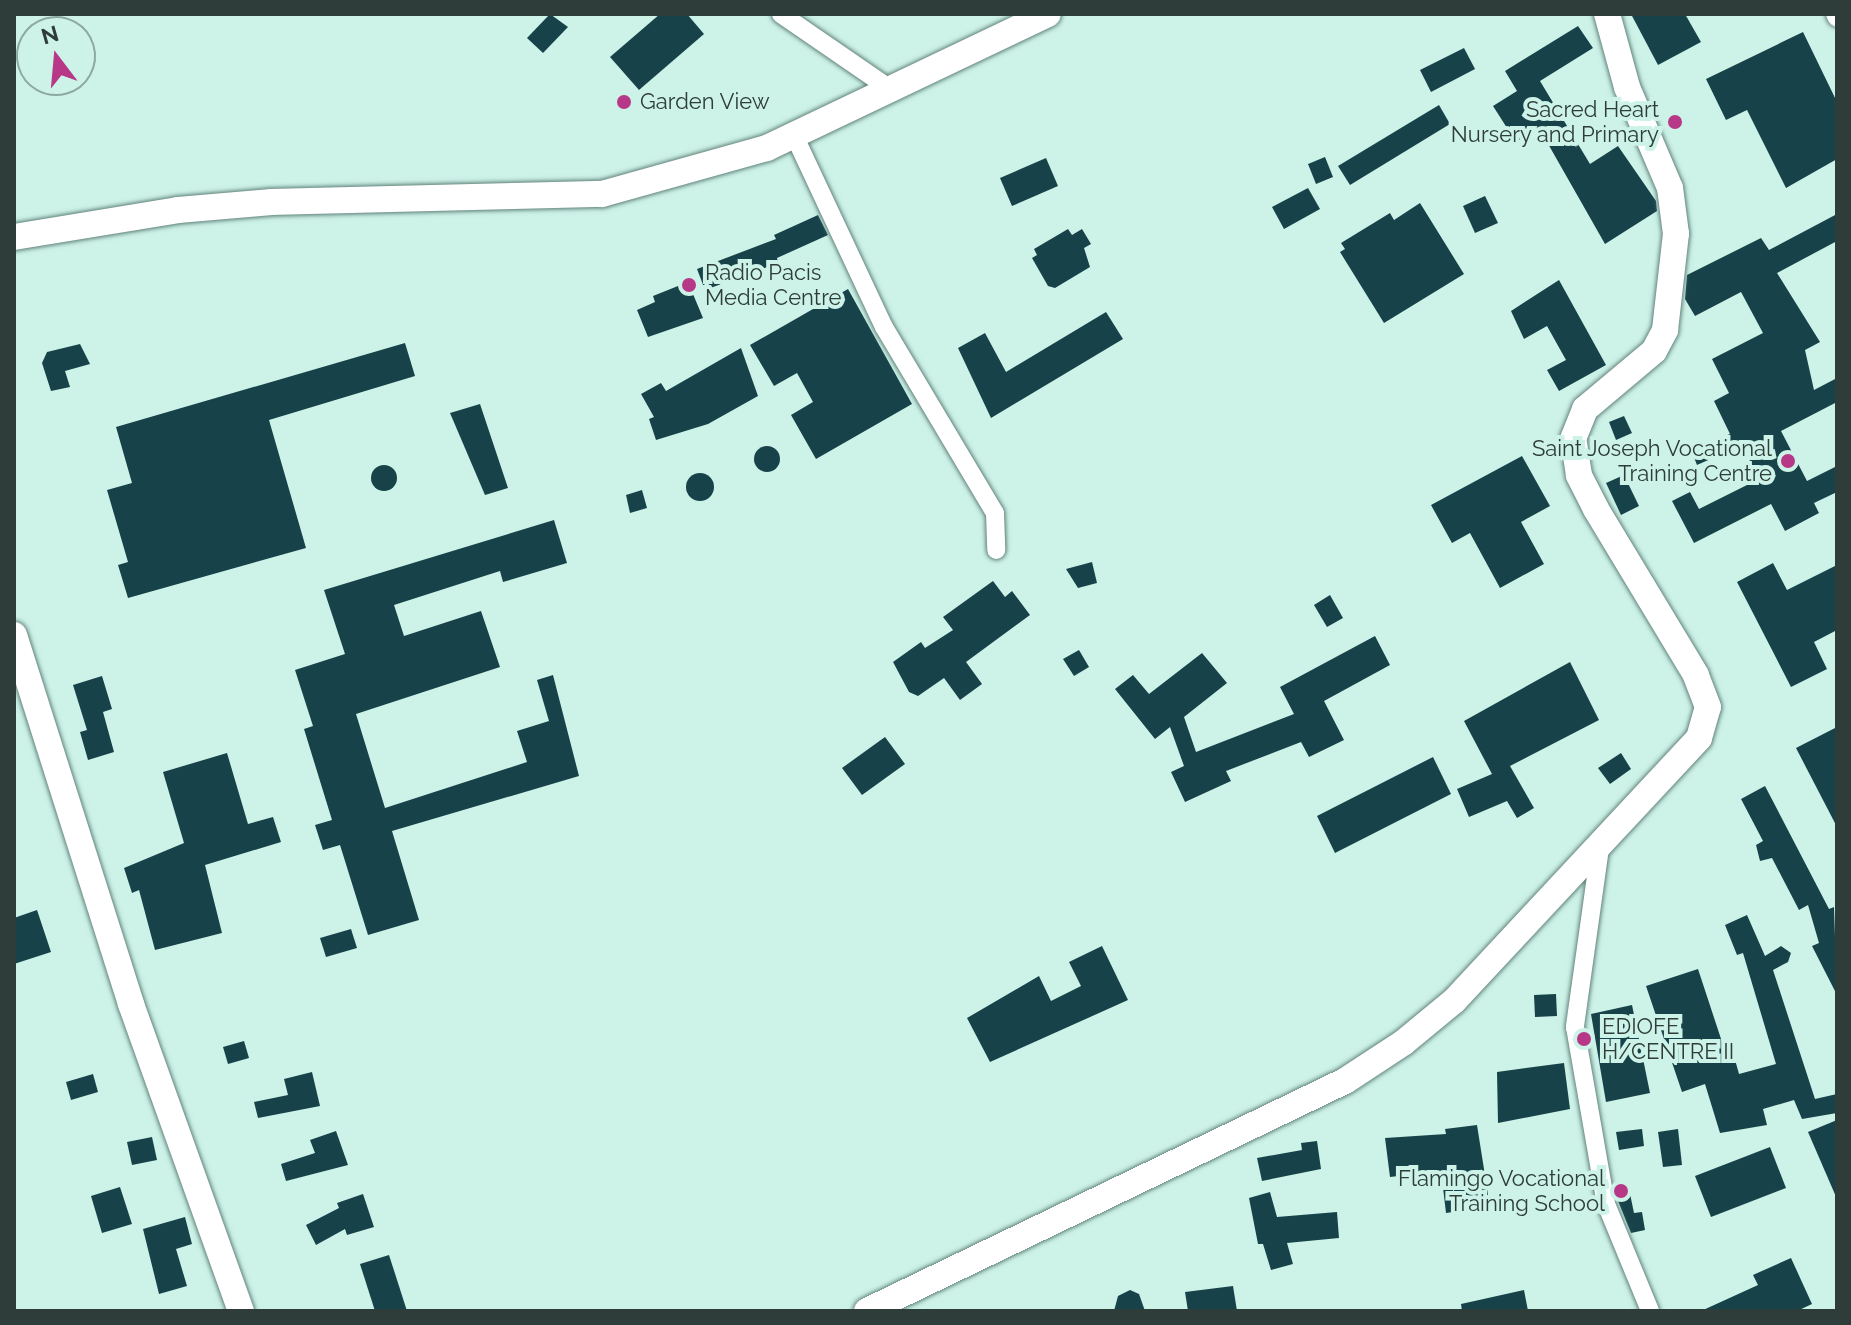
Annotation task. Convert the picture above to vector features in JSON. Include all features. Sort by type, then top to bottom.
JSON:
[{"type":"street","points":[[781,14],[890,89]]},
{"type":"street","points":[[14,237],[178,210],[272,202],[602,194],[767,148],[1048,14]]},
{"type":"street","points":[[867,1311],[1345,1081],[1454,1001],[1600,848],[1699,738],[1708,707],[1696,675],[1579,475],[1573,439],[1585,409],[1654,351],[1665,330],[1676,234],[1670,188],[1627,87],[1607,14]]},
{"type":"street","points":[[794,135],[884,327],[995,513],[996,550]]},
{"type":"street","points":[[14,635],[131,1004],[241,1311]]},
{"type":"street","points":[[1600,848],[1575,1027],[1606,1204],[1650,1311]]},
{"type":"building","points":[[550,14],[568,27],[543,53],[527,38]]},
{"type":"building","points":[[660,14],[687,14],[704,34],[639,90],[610,57]]},
{"type":"building","points":[[1631,14],[1685,14],[1701,42],[1658,65]]},
{"type":"building","points":[[1578,26],[1593,48],[1540,81],[1590,164],[1618,146],[1656,201],[1657,211],[1605,244],[1539,128],[1516,142],[1493,106],[1517,91],[1505,71]]},
{"type":"building","points":[[1803,32],[1837,102],[1837,159],[1786,188],[1747,110],[1726,120],[1706,79]]},
{"type":"building","points":[[1464,48],[1475,69],[1431,92],[1420,70]]},
{"type":"building","points":[[1439,105],[1450,124],[1350,185],[1338,166]]},
{"type":"building","points":[[1325,157],[1333,177],[1316,184],[1308,164]]},
{"type":"building","points":[[1046,158],[1058,186],[1012,206],[1000,178]]},
{"type":"building","points":[[1308,188],[1320,209],[1284,229],[1272,207]]},
{"type":"building","points":[[1485,196],[1498,223],[1475,233],[1463,206]]},
{"type":"building","points":[[1420,203],[1464,274],[1384,323],[1340,252],[1345,249],[1341,243],[1390,213],[1394,220]]},
{"type":"building","points":[[1837,214],[1837,241],[1777,273],[1820,342],[1805,350],[1814,390],[1837,378],[1837,402],[1781,431],[1807,481],[1837,466],[1837,492],[1814,503],[1819,513],[1785,531],[1771,504],[1694,543],[1672,501],[1690,492],[1699,509],[1759,479],[1742,445],[1697,465],[1691,450],[1730,434],[1714,401],[1729,393],[1712,359],[1763,333],[1741,292],[1695,316],[1685,299],[1687,275],[1761,238],[1769,250]]},
{"type":"building","points":[[818,215],[828,235],[777,258],[778,263],[705,290],[697,269],[776,239],[774,235]]},
{"type":"building","points":[[1068,229],[1072,235],[1082,229],[1091,244],[1084,248],[1090,267],[1055,288],[1048,286],[1032,258],[1037,255],[1034,249]]},
{"type":"building","points":[[1559,280],[1606,365],[1559,391],[1547,370],[1566,360],[1547,326],[1524,339],[1511,311]]},
{"type":"building","points":[[688,282],[703,318],[648,337],[637,310],[655,302],[653,296]]},
{"type":"building","points":[[848,289],[912,404],[816,459],[791,415],[813,402],[797,373],[774,386],[750,345]]},
{"type":"building","points":[[1106,312],[1123,339],[991,418],[958,348],[985,333],[1006,372]]},
{"type":"building","points":[[405,343],[415,376],[269,420],[306,548],[128,598],[118,565],[128,562],[107,490],[132,483],[116,427]]},
{"type":"building","points":[[80,344],[90,364],[65,371],[70,387],[51,391],[42,363],[47,352]]},
{"type":"building","points":[[741,348],[758,396],[708,424],[656,440],[649,419],[654,417],[641,394],[661,383],[666,391]]},
{"type":"building","points":[[480,404],[508,488],[485,495],[450,413]]},
{"type":"building","points":[[1624,416],[1632,433],[1616,440],[1609,422]]},
{"type":"building","points":[[767,446],[776,450],[780,459],[776,468],[767,472],[758,468],[754,459],[758,450]]},
{"type":"building","points":[[1522,456],[1550,506],[1521,522],[1544,564],[1500,588],[1470,533],[1452,543],[1431,505]]},
{"type":"building","points":[[384,465],[394,468],[397,478],[394,488],[384,491],[374,488],[371,478],[374,468]]},
{"type":"building","points":[[700,473],[710,477],[714,487],[710,497],[700,501],[690,497],[686,487],[690,477]]},
{"type":"building","points":[[1624,475],[1639,506],[1621,515],[1606,483]]},
{"type":"building","points":[[642,490],[647,508],[630,513],[626,495]]},
{"type":"building","points":[[554,520],[567,563],[503,582],[500,571],[394,605],[404,636],[481,611],[500,667],[356,714],[385,808],[527,762],[517,731],[549,721],[537,680],[553,675],[579,776],[392,831],[419,920],[368,935],[340,845],[323,850],[315,825],[332,820],[304,729],[313,726],[295,670],[345,654],[324,590]]},
{"type":"building","points":[[1092,562],[1097,583],[1078,588],[1066,569]]},
{"type":"building","points":[[1773,563],[1787,590],[1837,565],[1837,630],[1814,642],[1827,669],[1791,687],[1737,582]]},
{"type":"building","points":[[993,581],[1005,597],[1012,591],[1030,615],[966,662],[982,684],[960,700],[944,678],[918,696],[909,692],[893,662],[921,642],[925,648],[953,630],[943,617]]},
{"type":"building","points":[[1330,595],[1343,618],[1327,627],[1314,605]]},
{"type":"building","points":[[1375,636],[1390,665],[1324,701],[1344,740],[1309,757],[1301,742],[1226,771],[1231,781],[1185,802],[1171,772],[1184,766],[1170,727],[1155,739],[1115,689],[1133,675],[1149,694],[1202,653],[1227,683],[1184,717],[1196,752],[1294,714],[1280,687]]},
{"type":"building","points":[[1079,650],[1089,667],[1074,676],[1063,659]]},
{"type":"building","points":[[1570,662],[1599,720],[1510,766],[1534,808],[1517,818],[1507,801],[1469,817],[1457,789],[1492,774],[1464,721]]},
{"type":"building","points":[[102,676],[112,709],[103,712],[114,752],[88,760],[80,732],[87,730],[73,685]]},
{"type":"building","points":[[1837,727],[1837,827],[1796,748]]},
{"type":"building","points":[[885,737],[905,764],[862,795],[842,768]]},
{"type":"building","points":[[227,753],[248,824],[273,817],[281,842],[205,865],[222,933],[155,950],[139,890],[132,893],[124,868],[184,843],[163,772]]},
{"type":"building","points":[[1621,753],[1631,769],[1610,784],[1598,768]]},
{"type":"building","points":[[1433,757],[1451,794],[1335,853],[1317,816]]},
{"type":"building","points":[[1765,786],[1829,909],[1834,907],[1837,995],[1812,946],[1819,943],[1808,905],[1799,910],[1772,858],[1760,861],[1756,845],[1763,841],[1741,799]]},
{"type":"building","points":[[37,910],[51,952],[14,964],[14,918]]},
{"type":"building","points":[[1747,915],[1765,956],[1781,946],[1791,953],[1788,962],[1773,970],[1815,1099],[1837,1094],[1837,1113],[1802,1119],[1794,1100],[1763,1109],[1767,1125],[1720,1133],[1705,1084],[1682,1092],[1646,986],[1698,969],[1725,1051],[1732,1049],[1739,1074],[1776,1064],[1743,953],[1737,955],[1725,925]]},
{"type":"building","points":[[351,929],[357,948],[326,957],[320,938]]},
{"type":"building","points":[[1102,946],[1128,1000],[990,1062],[967,1018],[1039,976],[1051,1001],[1081,986],[1069,962]]},
{"type":"building","points":[[1556,994],[1557,1016],[1535,1017],[1534,995]]},
{"type":"building","points":[[1632,1005],[1650,1093],[1606,1102],[1591,1014]]},
{"type":"building","points":[[244,1041],[249,1058],[228,1064],[223,1047]]},
{"type":"building","points":[[1564,1063],[1570,1109],[1498,1123],[1497,1072]]},
{"type":"building","points":[[312,1072],[320,1106],[258,1118],[254,1102],[288,1095],[284,1079]]},
{"type":"building","points":[[93,1074],[98,1092],[71,1100],[66,1082]]},
{"type":"building","points":[[1837,1120],[1837,1199],[1808,1132]]},
{"type":"building","points":[[1477,1125],[1490,1207],[1446,1213],[1441,1171],[1390,1177],[1385,1138],[1446,1134],[1445,1129]]},
{"type":"building","points":[[1642,1129],[1644,1146],[1619,1150],[1616,1132]]},
{"type":"building","points":[[1678,1129],[1682,1165],[1663,1167],[1658,1132]]},
{"type":"building","points":[[336,1131],[348,1165],[286,1181],[281,1164],[315,1153],[310,1140]]},
{"type":"building","points":[[152,1137],[157,1160],[132,1165],[127,1142]]},
{"type":"building","points":[[1317,1141],[1321,1169],[1262,1181],[1257,1158],[1302,1150],[1301,1143]]},
{"type":"building","points":[[1770,1147],[1786,1188],[1711,1217],[1695,1176]]},
{"type":"building","points":[[1628,1184],[1634,1213],[1642,1212],[1645,1230],[1631,1233],[1615,1186]]},
{"type":"building","points":[[120,1187],[132,1224],[102,1233],[91,1196]]},
{"type":"building","points":[[1270,1192],[1277,1217],[1337,1212],[1339,1238],[1287,1243],[1293,1264],[1271,1270],[1263,1244],[1258,1244],[1249,1198]]},
{"type":"building","points":[[363,1194],[374,1227],[347,1235],[345,1229],[316,1245],[306,1225],[339,1208],[337,1203]]},
{"type":"building","points":[[185,1217],[192,1244],[176,1249],[187,1286],[159,1294],[143,1229]]},
{"type":"building","points":[[389,1255],[407,1311],[375,1311],[360,1264]]},
{"type":"building","points":[[1791,1258],[1812,1304],[1797,1311],[1701,1311],[1758,1285],[1753,1275]]},
{"type":"building","points":[[1233,1286],[1237,1311],[1188,1311],[1185,1292]]},
{"type":"building","points":[[1130,1290],[1139,1294],[1145,1311],[1114,1311],[1118,1296]]},
{"type":"building","points":[[1524,1290],[1528,1311],[1462,1311],[1461,1304]]},
{"type":"place","name":"Garden View","points":[[624,102]]},
{"type":"place","name":"Sacred Heart Nursery and Primary","points":[[1675,122]]},
{"type":"place","name":"Radio Pacis Media Centre","points":[[689,285]]},
{"type":"place","name":"Saint Joseph Vocational Training Centre","points":[[1788,461]]},
{"type":"place","name":"EDIOFE H/CENTRE II","points":[[1584,1039]]},
{"type":"place","name":"Flamingo Vocational Training School","points":[[1621,1191]]}]
